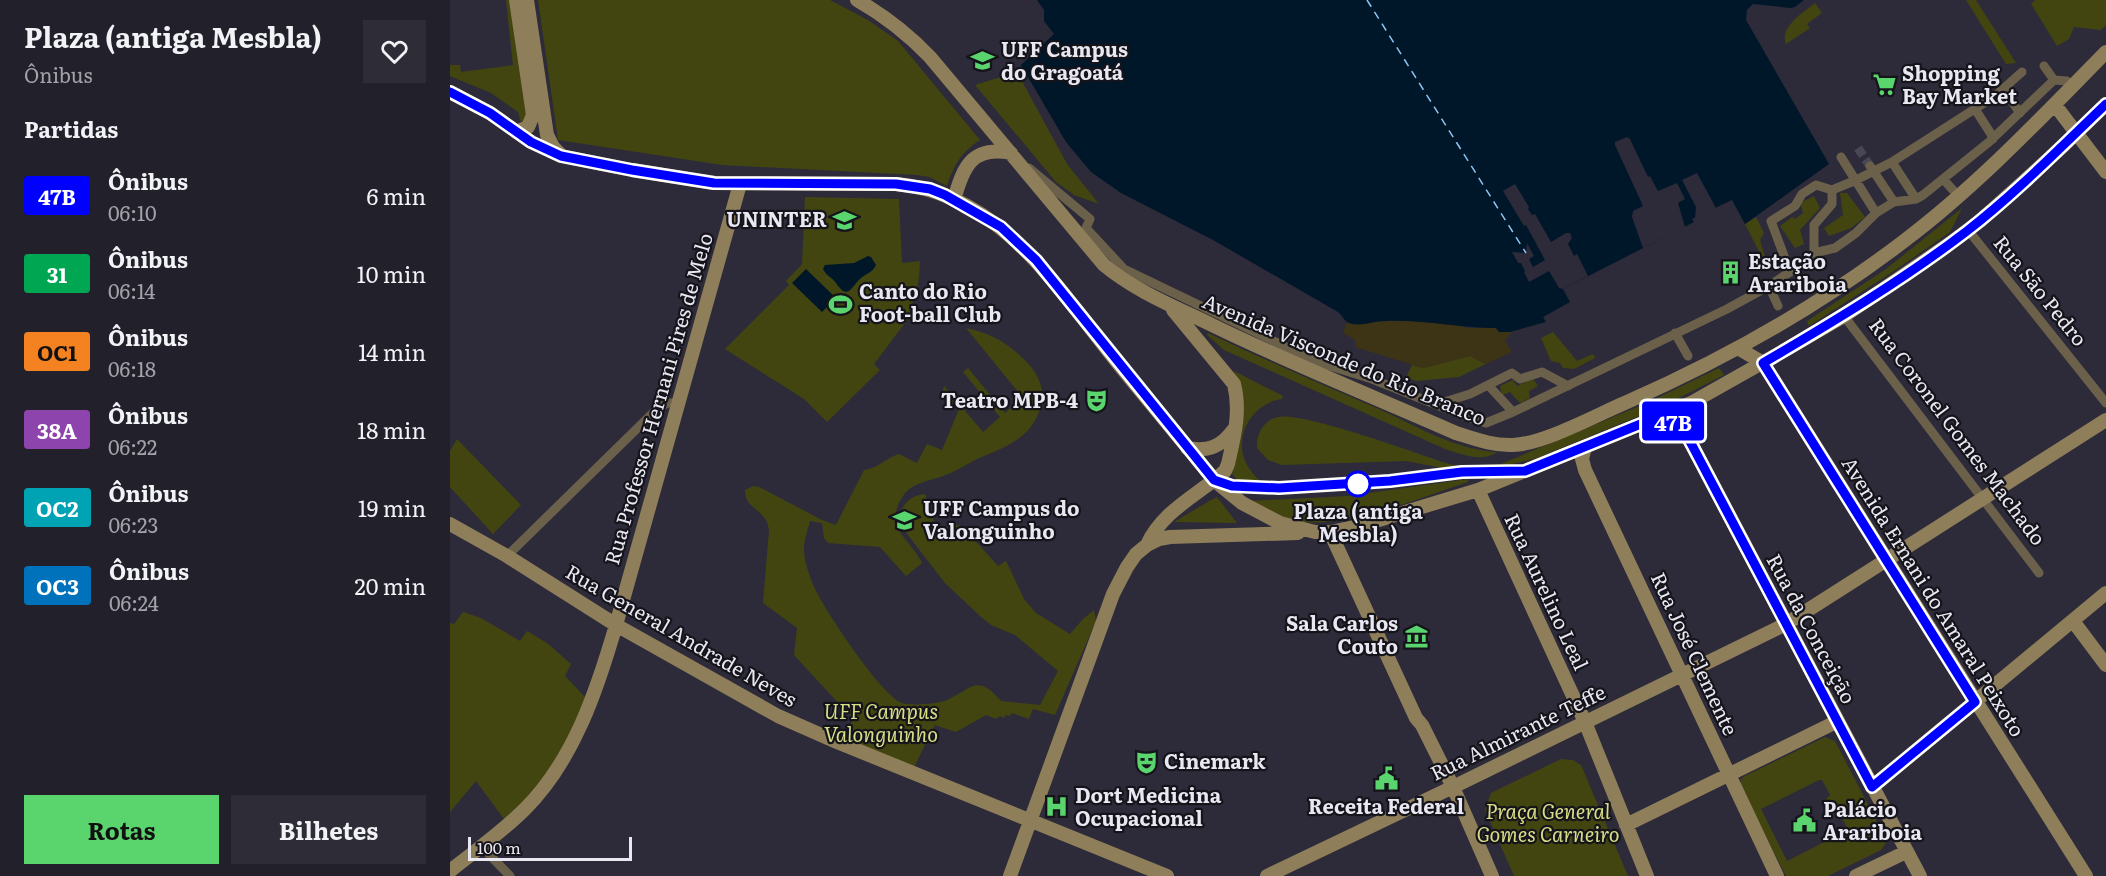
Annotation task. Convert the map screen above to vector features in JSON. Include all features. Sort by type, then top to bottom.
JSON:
[{"type":"street","points":[[516,0],[533,116],[528,127],[516,132]]},
{"type":"street","points":[[528,0],[548,135],[553,147],[561,156]]},
{"type":"street","name":"Avenida Visconde do Rio Branco","points":[[857,0],[882,15],[916,42],[1104,265],[1119,278],[1274,355],[1456,433],[1497,445],[1515,446],[1532,443],[1663,387],[1786,321],[1904,241],[1951,202],[2055,105],[2106,52]]},
{"type":"street","points":[[2044,66],[2054,80]]},
{"type":"street","points":[[1790,272],[1771,221],[1795,206],[1802,194],[1816,185],[1832,190],[1854,181],[1872,168],[1892,162],[2004,90],[2012,79],[2022,72]]},
{"type":"street","points":[[954,200],[962,173],[973,158],[988,151],[1013,155],[1090,219],[1086,228],[1124,269],[1317,362],[1363,376],[1486,423],[1727,309],[1790,272],[1814,253],[1835,248],[1856,233],[1876,213],[1894,202],[1916,199],[1943,179],[1993,139],[2054,80],[2067,81]]},
{"type":"street","points":[[2004,90],[2020,112]]},
{"type":"street","points":[[450,92],[490,113],[537,145],[561,156],[678,177],[740,184],[896,184],[930,189],[954,200],[1001,227],[1036,260],[1214,480],[1242,503],[1268,518],[1293,528],[1315,532]]},
{"type":"street","points":[[1147,545],[1170,537],[1330,532],[1359,526],[1478,490],[1690,403],[1844,316],[1968,230],[2106,104]]},
{"type":"street","points":[[2055,105],[2106,172]]},
{"type":"street","points":[[1975,109],[1993,139]]},
{"type":"street","points":[[1840,157],[1876,213]]},
{"type":"street","points":[[1892,162],[1916,199]]},
{"type":"street","points":[[1872,168],[1894,202]]},
{"type":"street","points":[[1943,179],[1953,190]]},
{"type":"street","name":"Rua Professor Hernani Pires de Melo","points":[[450,871],[525,809],[567,752],[591,699],[616,625],[740,184]]},
{"type":"street","points":[[1814,253],[1814,225],[1832,204],[1832,190]]},
{"type":"street","name":"Rua São Pedro","points":[[1968,230],[2106,403]]},
{"type":"street","points":[[1768,286],[1778,306]]},
{"type":"street","name":"Avenida Visconde do Rio Branco","points":[[1010,876],[1113,594],[1127,567],[1147,545],[1163,520],[1225,471],[1228,464],[1236,426],[1238,399],[1234,384],[1164,302]]},
{"type":"street","name":"Rua Coronel Gomes Machado","points":[[1844,316],[2039,573]]},
{"type":"street","points":[[1675,333],[1688,356]]},
{"type":"street","name":"Avenida Ernani do Amaral Peixoto","points":[[1738,348],[1763,363],[2086,876]]},
{"type":"street","points":[[1438,404],[1470,394],[1512,373],[1520,379],[1542,372],[1568,386]]},
{"type":"street","points":[[1488,385],[1513,412]]},
{"type":"street","points":[[507,556],[658,408],[668,403],[678,403]]},
{"type":"street","name":"Rua da Conceição","points":[[1653,419],[1668,419],[1683,428],[1920,876]]},
{"type":"street","name":"Rua Almirante Teffe","points":[[1267,876],[1786,624],[2106,420]]},
{"type":"street","points":[[1187,447],[1209,450],[1230,435],[1236,426]]},
{"type":"street","name":"Rua José Clemente","points":[[1585,447],[1581,459],[1584,467],[1777,876]]},
{"type":"street","name":"Rua Aurelino Leal","points":[[1478,490],[1585,723],[1647,876]]},
{"type":"street","name":"Rua General Andrade Neves","points":[[450,524],[507,556],[616,625],[794,724],[1167,876]]},
{"type":"street","points":[[1330,532],[1416,717],[1422,724],[1453,787],[1492,876]]},
{"type":"street","points":[[1872,787],[2106,593]]},
{"type":"street","points":[[2073,621],[2106,665]]},
{"type":"street","points":[[1626,825],[1838,721]]},
{"type":"street","points":[[481,846],[510,876]]},
{"type":"street","points":[[1856,876],[1906,852]]},
{"type":"green space","points":[[506,0],[512,0],[530,118],[521,123],[518,112],[491,93],[450,76],[450,65],[460,65],[461,72],[513,65]]},
{"type":"green space","points":[[538,0],[830,0],[868,20],[898,41],[980,140],[959,160],[947,186],[929,177],[917,175],[722,165],[558,140]]},
{"type":"green space","points":[[1966,0],[1976,0],[2016,63],[2006,64]]},
{"type":"green space","points":[[2035,0],[2106,0],[2106,25],[2101,30],[2074,27],[2069,39],[2057,46],[2031,4]]},
{"type":"green space","points":[[1815,3],[1822,13],[1807,24],[1810,28],[1786,44],[1786,32],[1789,26]]},
{"type":"green space","points":[[1017,72],[1067,164],[1099,204],[1074,195],[1056,182],[975,85]]},
{"type":"green space","points":[[1840,193],[1847,193],[1865,217],[1851,228],[1829,236],[1824,228],[1843,215]]},
{"type":"green space","points":[[1814,196],[1820,208],[1800,230],[1804,244],[1795,248],[1780,226],[1792,217],[1795,219],[1803,213],[1800,203]]},
{"type":"green space","name":"Canto do Rio Foot-ball Club","points":[[805,197],[899,199],[902,263],[920,261],[917,287],[909,310],[911,315],[874,364],[880,370],[827,422],[804,399],[725,349],[789,285],[786,281],[802,264]]},
{"type":"green space","points":[[1962,208],[1950,232],[1809,326],[1807,321],[1886,269]]},
{"type":"green space","points":[[1756,217],[1764,233],[1760,240],[1769,271],[1745,224]]},
{"type":"green space","name":"UFF Campus Valonguinho","points":[[966,328],[1001,341],[1018,353],[1035,372],[1042,396],[1037,417],[1024,434],[1007,446],[947,474],[915,485],[906,492],[897,507],[895,516],[897,525],[922,563],[906,576],[880,547],[828,543],[824,538],[822,523],[810,521],[804,552],[814,587],[831,617],[868,670],[893,697],[902,703],[943,701],[969,687],[981,685],[1001,701],[1040,705],[1058,671],[1015,635],[991,625],[980,616],[945,583],[904,530],[901,517],[904,506],[912,498],[925,494],[937,531],[952,524],[962,526],[998,566],[1006,561],[1024,599],[1036,613],[1070,634],[1094,610],[1096,621],[1055,715],[1033,709],[1029,719],[1012,713],[1010,716],[1006,715],[1004,718],[1000,716],[996,719],[986,715],[956,732],[935,725],[914,767],[843,740],[853,719],[794,655],[797,628],[763,603],[769,529],[763,516],[747,500],[745,490],[753,486],[759,487],[836,525],[864,470],[875,467],[899,454],[917,463],[927,444],[942,450],[960,407],[941,396],[944,386],[983,432],[1000,417],[963,372],[968,368],[1005,413],[1023,398]]},
{"type":"green space","points":[[1553,332],[1577,361],[1593,354],[1595,358],[1574,369],[1563,368],[1560,363],[1551,361],[1541,338]]},
{"type":"green space","points":[[1208,333],[1437,437],[1467,447],[1497,452],[1478,457],[1445,449],[1224,350],[1207,335]]},
{"type":"green space","points":[[1470,356],[1486,364],[1459,377],[1416,381],[1406,377],[1412,365],[1423,368]]},
{"type":"green space","points":[[1719,368],[1724,375],[1661,407],[1537,458],[1501,466],[1448,469],[1406,461],[1282,465],[1268,460],[1257,448],[1260,433],[1265,424],[1278,417],[1291,417],[1361,434],[1449,464],[1460,466],[1501,464],[1649,402]]},
{"type":"green space","points":[[1234,371],[1283,396],[1282,399],[1272,401],[1256,412],[1242,438],[1245,461],[1260,481],[1238,481],[1232,474],[1244,412],[1242,391]]},
{"type":"green space","points":[[1533,379],[1538,386],[1529,391],[1530,398],[1520,403],[1510,392],[1502,395],[1500,386],[1513,380],[1517,386]]},
{"type":"green space","points":[[457,439],[521,505],[493,534],[450,487],[450,451]]},
{"type":"green space","points":[[1468,479],[1468,482],[1402,505],[1328,522],[1285,519],[1248,501],[1348,496]]},
{"type":"green space","points":[[1217,497],[1237,523],[1174,522],[1211,500]]},
{"type":"green space","points":[[463,612],[481,618],[520,641],[527,631],[547,643],[571,664],[565,676],[586,698],[550,787],[504,819],[476,781],[450,812],[450,623],[454,624]]},
{"type":"green space","points":[[1825,737],[1835,741],[1887,841],[1881,850],[1828,876],[1786,876],[1740,786],[1741,779]],"holes":[[[1822,780],[1830,795],[1825,800],[1833,815],[1840,813],[1847,828],[1846,831],[1787,861],[1761,809]]]},
{"type":"green space","name":"Praça General Gomes Carneiro","points":[[1561,759],[1573,760],[1581,765],[1628,876],[1514,876],[1485,810],[1491,793]]},
{"type":"sand","points":[[1347,322],[1444,322],[1468,328],[1496,328],[1499,332],[1512,332],[1505,341],[1512,352],[1486,364],[1470,356],[1423,368],[1355,347],[1355,340],[1343,333]]},
{"type":"water","points":[[1037,0],[1804,0],[1791,8],[1753,4],[1747,10],[1746,20],[1829,164],[1745,224],[1732,200],[1692,219],[1694,222],[1563,289],[1570,302],[1543,317],[1546,322],[1510,332],[1499,332],[1496,328],[1413,321],[1351,324],[1338,312],[1213,240],[1121,193],[1091,172],[1066,142],[1021,65],[1054,34],[1044,21],[1044,10]]},
{"type":"water","points":[[868,256],[876,265],[847,292],[840,288],[823,269],[825,265],[854,263]]},
{"type":"water","points":[[806,269],[836,298],[822,312],[792,283]]},
{"type":"pier","points":[[1627,137],[1658,191],[1677,183],[1685,199],[1678,203],[1685,227],[1643,248],[1632,217],[1633,211],[1643,206],[1615,145],[1615,142]]},
{"type":"pier","points":[[1697,173],[1716,208],[1695,218],[1696,207],[1682,180]]},
{"type":"pier","points":[[1515,184],[1529,207],[1528,209],[1532,215],[1535,214],[1551,242],[1570,233],[1572,238],[1568,244],[1574,256],[1577,254],[1588,276],[1563,289],[1559,288],[1549,271],[1529,282],[1521,263],[1518,263],[1512,252],[1526,253],[1527,243],[1534,256],[1529,259],[1533,267],[1545,260],[1526,225],[1524,226],[1503,191]]},
{"type":"ferry route","points":[[1367,0],[1526,253]]},
{"type":"tunnel","points":[[1858,148],[1870,166]]},
{"type":"bus line","name":"47B","points":[[450,92],[490,113],[531,142],[561,156],[714,183],[896,184],[930,189],[945,195],[1001,227],[1036,260],[1214,480],[1232,486],[1279,488],[1330,486],[1407,480],[1462,472],[1525,471],[1653,419],[1668,419],[1676,422],[1683,428],[1872,787],[1975,702],[1763,363],[1844,316],[1980,221],[2106,104]]},
{"type":"place","name":"UFF Campus do Gragoatá","points":[[983,61]]},
{"type":"place","name":"Shopping Bay Market","points":[[1884,85]]},
{"type":"place","name":"UNINTER","points":[[845,220]]},
{"type":"place","name":"Estação Arariboia","points":[[1730,273]]},
{"type":"place","name":"Canto do Rio Foot-ball Club","points":[[841,304]]},
{"type":"place","name":"Teatro MPB-4","points":[[1096,401]]},
{"type":"place","name":"Plaza (antiga Mesbla)","points":[[1358,484]]},
{"type":"place","name":"UFF Campus do Valonguinho","points":[[905,521]]},
{"type":"place","name":"Sala Carlos Couto","points":[[1416,636]]},
{"type":"place","name":"Cinemark","points":[[1146,762]]},
{"type":"place","name":"Receita Federal","points":[[1386,779]]},
{"type":"place","name":"Dort Medicina Ocupacional","points":[[1057,807]]},
{"type":"place","name":"Palácio Arariboia","points":[[1805,821]]}]
